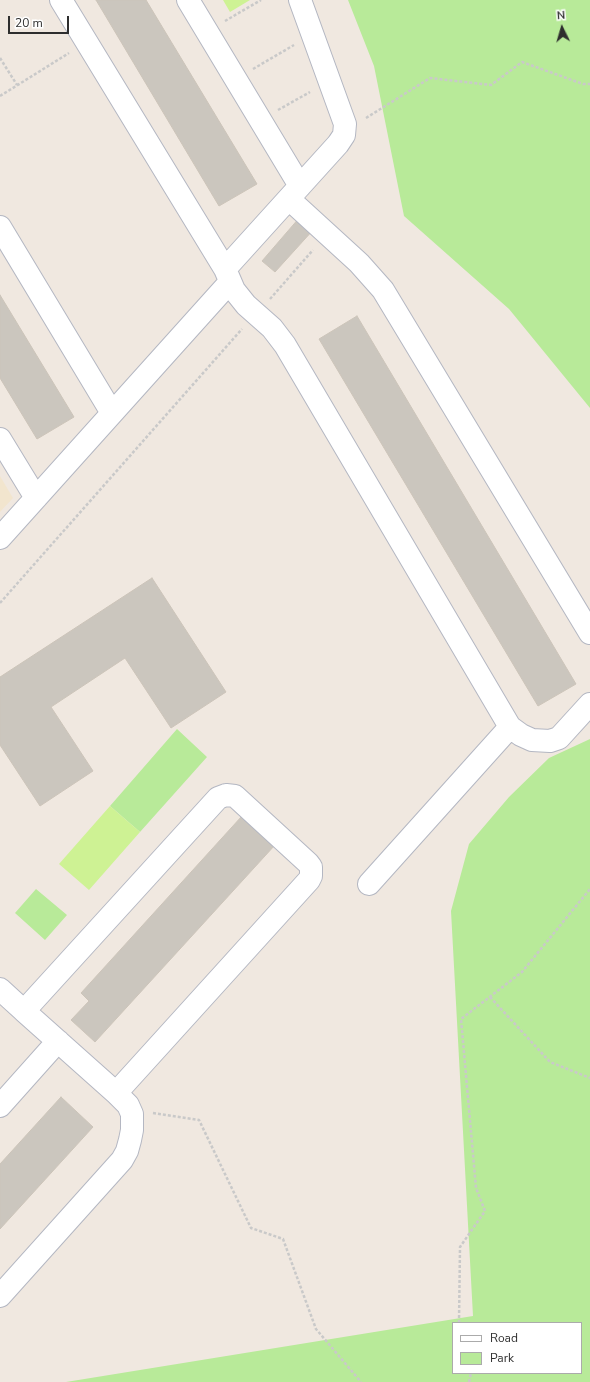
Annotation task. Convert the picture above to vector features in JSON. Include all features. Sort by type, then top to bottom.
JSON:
[{"type":"street","points":[[61,0],[228,276],[239,297],[272,328],[285,345],[510,727],[521,735],[532,740],[554,740],[558,738],[590,704]]},
{"type":"street","points":[[188,0],[260,121],[294,193],[327,234],[360,263],[383,290],[590,633]]},
{"type":"street","points":[[0,538],[112,413],[228,276],[294,193],[342,139],[345,131],[345,124],[300,0]]},
{"type":"street","points":[[0,227],[112,413]]},
{"type":"street","points":[[0,439],[36,498]]},
{"type":"street","points":[[369,884],[510,727]]},
{"type":"street","points":[[24,1011],[218,798],[230,795],[235,796],[308,863],[311,867],[311,876],[304,886],[116,1093]]},
{"type":"street","points":[[0,989],[128,1105],[131,1110],[132,1130],[127,1151],[122,1160],[0,1296]]},
{"type":"street","points":[[0,1106],[58,1042]]},
{"type":"path","points":[[207,31],[261,0]]},
{"type":"path","points":[[235,79],[313,34]]},
{"type":"path","points":[[0,96],[87,42]]},
{"type":"path","points":[[0,58],[17,85]]},
{"type":"path","points":[[345,131],[430,78],[491,85],[522,62],[583,84],[590,84]]},
{"type":"path","points":[[260,121],[329,81]]},
{"type":"path","points":[[0,603],[327,234]]},
{"type":"path","points":[[459,1322],[460,1247],[485,1211],[476,1188],[461,1019],[522,972],[590,889]]},
{"type":"path","points":[[490,996],[550,1062],[590,1078]]},
{"type":"path","points":[[131,1110],[199,1120],[251,1228],[283,1240],[316,1329],[361,1382]]},
{"type":"shaded area","points":[[0,476],[13,498],[0,512]]},
{"type":"green space","points":[[223,0],[250,0],[230,12]]},
{"type":"green space","points":[[348,0],[590,0],[590,408],[509,309],[404,216],[374,66]]},
{"type":"green space","points":[[177,729],[207,757],[140,832],[110,806]]},
{"type":"green space","points":[[590,739],[590,1382],[66,1382],[473,1316],[451,911],[469,844],[509,797],[549,758]]},
{"type":"green space","points":[[110,806],[140,832],[89,890],[59,864]]},
{"type":"green space","points":[[36,889],[67,915],[45,940],[15,913]]},
{"type":"building","points":[[96,0],[146,0],[257,184],[219,206]]},
{"type":"building","points":[[300,217],[314,229],[275,272],[262,261]]},
{"type":"building","points":[[0,295],[74,417],[37,439],[0,378]]},
{"type":"building","points":[[357,316],[576,684],[538,706],[319,339]]},
{"type":"building","points":[[152,578],[226,692],[171,728],[125,658],[51,707],[93,771],[40,806],[0,745],[0,677]]},
{"type":"building","points":[[242,816],[275,845],[95,1042],[71,1020],[89,1001],[81,993]]},
{"type":"building","points":[[61,1097],[93,1127],[0,1229],[0,1164]]}]
